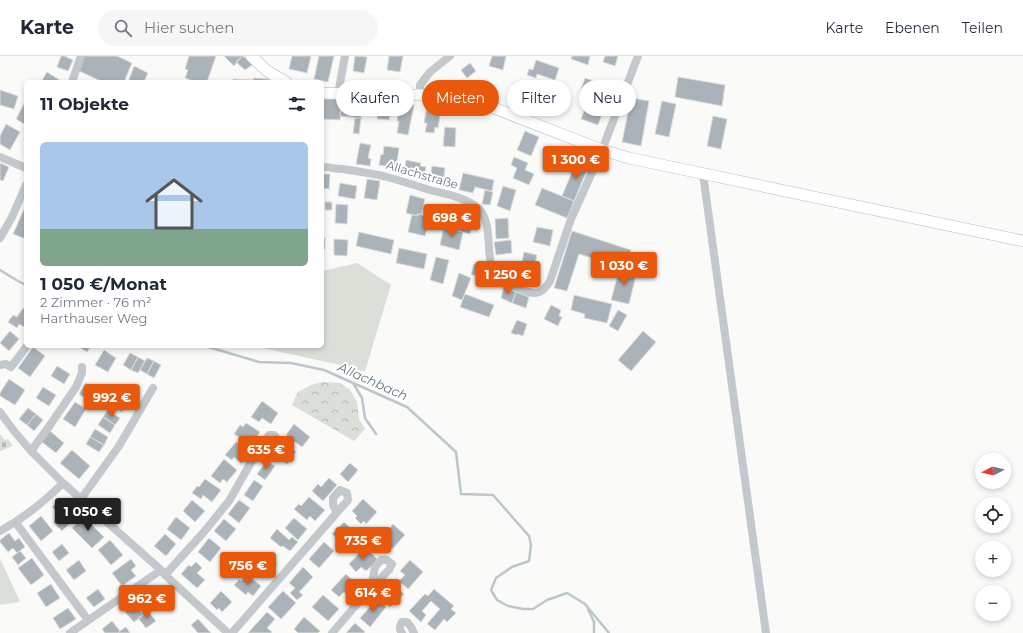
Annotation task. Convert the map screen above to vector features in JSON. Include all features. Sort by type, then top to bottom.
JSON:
[{"type":"street","points":[[73,80],[81,56]]},
{"type":"street","points":[[251,56],[267,72],[282,80]]},
{"type":"street","points":[[341,80],[345,56]]},
{"type":"street","points":[[420,95],[420,85],[430,72],[450,56]]},
{"type":"street","points":[[602,150],[638,56]]},
{"type":"street","points":[[324,93],[336,94]]},
{"type":"street","points":[[414,95],[446,96],[476,101],[602,150],[629,158],[1023,241]]},
{"type":"street","name":"Allachstraße","points":[[324,167],[383,176],[465,200],[478,208],[484,217],[487,227],[490,258],[497,276],[511,285],[535,293],[541,292],[545,289],[550,281],[571,219],[602,150]]},
{"type":"street","points":[[0,157],[24,167]]},
{"type":"street","points":[[703,174],[766,633]]},
{"type":"street","points":[[0,238],[12,217],[24,190]]},
{"type":"street","points":[[0,365],[6,364],[11,367],[25,348]]},
{"type":"street","points":[[30,451],[76,387],[82,372],[82,367]]},
{"type":"street","points":[[81,499],[119,446],[153,388]]},
{"type":"street","points":[[0,412],[30,451],[63,483],[163,572],[228,633]]},
{"type":"street","points":[[70,633],[163,572],[203,533],[229,501],[254,459]]},
{"type":"street","points":[[0,531],[16,523],[46,500],[63,483]]},
{"type":"street","points":[[232,633],[338,512]]},
{"type":"street","points":[[16,523],[88,620]]},
{"type":"street","points":[[332,633],[371,588]]},
{"type":"street","points":[[402,633],[400,626],[402,622],[407,622],[414,633]]},
{"type":"green space","points":[[357,263],[391,285],[365,371],[359,371],[340,365],[263,348],[324,348],[324,271]]},
{"type":"green space","points":[[322,382],[340,383],[350,390],[357,402],[359,419],[365,429],[354,441],[292,405],[298,392],[311,385]]},
{"type":"green space","points":[[0,434],[5,440],[8,439],[13,446],[0,451]]},
{"type":"green space","points":[[0,558],[20,602],[0,605]]},
{"type":"building","points":[[61,56],[73,60],[68,71],[57,67]]},
{"type":"building","points":[[84,56],[117,56],[132,63],[125,80],[99,80],[79,71]]},
{"type":"building","points":[[189,56],[216,56],[208,80],[190,80],[185,78],[188,70],[185,69]]},
{"type":"building","points":[[224,56],[242,56],[234,66]]},
{"type":"building","points":[[242,56],[252,65],[245,70],[236,62]]},
{"type":"building","points":[[292,56],[311,56],[307,73],[289,69]]},
{"type":"building","points":[[319,56],[334,56],[328,82],[314,79]]},
{"type":"building","points":[[355,56],[367,57],[364,73],[353,71]]},
{"type":"building","points":[[389,56],[403,56],[400,72],[387,70]]},
{"type":"building","points":[[492,56],[506,56],[503,70],[489,66]]},
{"type":"building","points":[[572,56],[590,56],[588,65],[571,59]]},
{"type":"building","points":[[605,56],[618,56],[615,66],[603,62]]},
{"type":"building","points":[[536,60],[559,68],[555,80],[537,74],[536,78],[527,75],[529,69],[533,70]]},
{"type":"building","points":[[470,63],[476,71],[467,78],[461,70]]},
{"type":"building","points":[[134,66],[148,73],[145,80],[129,80]]},
{"type":"building","points":[[47,72],[59,80],[42,80]]},
{"type":"building","points":[[678,77],[725,85],[722,106],[675,97]]},
{"type":"building","points":[[253,78],[269,79],[269,80],[253,80]]},
{"type":"building","points":[[0,90],[18,96],[14,109],[0,105]]},
{"type":"building","points":[[324,99],[336,99],[336,116],[340,116],[340,120],[324,119]]},
{"type":"building","points":[[636,99],[649,101],[641,146],[622,142],[627,116],[636,116]]},
{"type":"building","points":[[662,101],[676,104],[669,137],[655,134]]},
{"type":"building","points":[[24,104],[24,124],[16,119]]},
{"type":"building","points":[[340,116],[361,116],[361,118]]},
{"type":"building","points":[[377,116],[390,116],[389,120],[377,119]]},
{"type":"building","points":[[398,116],[412,116],[408,135],[397,133],[399,121],[397,121]]},
{"type":"building","points":[[425,116],[440,116],[438,128],[435,127],[434,133],[425,132],[427,123],[424,123]]},
{"type":"building","points":[[582,116],[601,116],[598,125],[581,119]]},
{"type":"building","points":[[713,116],[727,119],[721,149],[707,146]]},
{"type":"building","points":[[355,118],[361,118],[359,134],[353,133]]},
{"type":"building","points":[[6,124],[20,132],[10,150],[0,144],[0,136]]},
{"type":"building","points":[[445,127],[456,128],[455,147],[443,146]]},
{"type":"building","points":[[525,131],[539,137],[531,156],[517,150]]},
{"type":"building","points":[[360,143],[371,145],[368,158],[371,159],[370,166],[356,164]]},
{"type":"building","points":[[384,146],[399,148],[396,168],[379,165],[381,154],[383,155]]},
{"type":"building","points":[[514,157],[528,163],[525,170],[534,174],[529,185],[513,178],[517,168],[511,165]]},
{"type":"building","points":[[406,160],[421,163],[420,166],[426,167],[424,177],[404,173]]},
{"type":"building","points":[[577,160],[589,165],[574,201],[562,196]]},
{"type":"building","points":[[0,163],[9,167],[3,181],[0,180]]},
{"type":"building","points":[[432,166],[445,168],[443,183],[429,181]]},
{"type":"building","points":[[463,173],[494,180],[492,191],[475,187],[473,193],[459,190]]},
{"type":"building","points":[[324,174],[330,174],[329,189],[324,188]]},
{"type":"building","points":[[367,179],[380,181],[377,200],[364,198]]},
{"type":"building","points":[[340,183],[357,186],[355,199],[338,196]]},
{"type":"building","points":[[503,186],[516,190],[510,211],[497,206]]},
{"type":"building","points":[[542,188],[574,201],[567,218],[535,205]]},
{"type":"building","points":[[485,190],[493,192],[490,205],[482,204]]},
{"type":"building","points":[[410,195],[425,199],[421,214],[418,214],[417,216],[406,213]]},
{"type":"building","points":[[325,202],[332,202],[332,210],[325,210]]},
{"type":"building","points":[[336,204],[348,205],[347,224],[335,223]]},
{"type":"building","points":[[24,209],[24,238],[13,234]]},
{"type":"building","points":[[457,211],[475,216],[470,234],[454,230]]},
{"type":"building","points":[[412,214],[430,217],[425,236],[408,232]]},
{"type":"building","points":[[508,218],[509,238],[496,239],[495,219]]},
{"type":"building","points":[[444,227],[463,232],[459,250],[440,245]]},
{"type":"building","points":[[537,227],[553,230],[550,246],[533,242]]},
{"type":"building","points":[[572,231],[631,250],[626,268],[579,254],[567,291],[554,288]]},
{"type":"building","points":[[359,232],[394,240],[391,254],[356,246]]},
{"type":"building","points":[[324,238],[325,238],[324,249]]},
{"type":"building","points":[[334,239],[348,240],[347,256],[334,255]]},
{"type":"building","points":[[511,240],[512,253],[496,255],[494,242]]},
{"type":"building","points":[[399,248],[427,254],[424,269],[396,263]]},
{"type":"building","points":[[524,252],[537,255],[532,275],[520,272]]},
{"type":"building","points":[[436,257],[449,260],[443,284],[430,280]]},
{"type":"building","points":[[474,264],[489,267],[489,277],[471,275]]},
{"type":"building","points":[[620,267],[637,271],[629,304],[611,300]]},
{"type":"building","points":[[459,273],[471,278],[462,300],[452,296]]},
{"type":"building","points":[[504,287],[516,292],[512,303],[501,298]]},
{"type":"building","points":[[516,292],[529,297],[526,308],[512,303]]},
{"type":"building","points":[[465,294],[494,305],[489,317],[460,307]]},
{"type":"building","points":[[574,295],[612,304],[607,323],[584,318],[585,314],[571,310]]},
{"type":"building","points":[[551,305],[561,310],[559,316],[562,317],[558,326],[544,319]]},
{"type":"building","points":[[24,309],[24,327],[19,324],[17,328],[8,322],[13,315],[17,317]]},
{"type":"building","points":[[618,310],[627,315],[618,331],[609,326]]},
{"type":"building","points":[[517,320],[527,324],[523,336],[511,333]]},
{"type":"building","points":[[10,331],[19,339],[9,351],[0,343]]},
{"type":"building","points":[[643,331],[656,342],[631,371],[618,360]]},
{"type":"building","points":[[32,348],[45,356],[30,377],[18,368]]},
{"type":"building","points":[[81,348],[90,348],[87,352]]},
{"type":"building","points":[[104,350],[116,358],[108,372],[95,365]]},
{"type":"building","points":[[130,353],[138,357],[131,370],[123,365]]},
{"type":"building","points":[[138,357],[145,361],[138,373],[131,370]]},
{"type":"building","points":[[147,358],[154,361],[147,374],[140,370]]},
{"type":"building","points":[[154,361],[161,365],[154,378],[147,374]]},
{"type":"building","points":[[57,366],[70,374],[64,384],[51,376]]},
{"type":"building","points":[[9,379],[25,390],[15,405],[0,396],[0,393]]},
{"type":"building","points":[[86,383],[96,390],[89,401],[79,394]]},
{"type":"building","points":[[43,387],[56,395],[49,406],[36,398]]},
{"type":"building","points":[[118,389],[131,397],[126,404],[114,397]]},
{"type":"building","points":[[114,397],[126,404],[122,412],[109,404]]},
{"type":"building","points":[[262,401],[278,413],[271,424],[262,418],[259,422],[251,417]]},
{"type":"building","points":[[75,402],[86,409],[75,427],[63,419]]},
{"type":"building","points":[[28,408],[36,414],[27,425],[19,419]]},
{"type":"building","points":[[108,410],[120,418],[115,425],[103,417]]},
{"type":"building","points":[[36,414],[43,420],[34,431],[27,425]]},
{"type":"building","points":[[103,417],[115,425],[110,433],[98,425]]},
{"type":"building","points":[[246,423],[260,432],[253,443],[245,437],[243,440],[234,434],[240,425],[243,427]]},
{"type":"building","points":[[294,424],[310,437],[302,447],[286,435]]},
{"type":"building","points":[[95,429],[108,437],[104,445],[90,437]]},
{"type":"building","points":[[50,431],[64,443],[56,453],[42,442]]},
{"type":"building","points":[[90,437],[104,445],[99,452],[86,444]]},
{"type":"building","points":[[236,442],[249,452],[241,463],[234,457],[232,460],[225,455]]},
{"type":"building","points":[[286,444],[296,452],[287,464],[277,456]]},
{"type":"building","points":[[72,450],[90,466],[79,479],[60,463]]},
{"type":"building","points":[[224,459],[237,470],[227,482],[223,479],[220,483],[211,476]]},
{"type":"building","points":[[267,461],[275,466],[265,480],[257,474]]},
{"type":"building","points":[[350,463],[358,470],[348,482],[340,474]]},
{"type":"building","points":[[329,478],[337,485],[323,501],[312,491],[318,484],[321,487]]},
{"type":"building","points":[[205,479],[221,490],[212,502],[203,495],[201,499],[192,493]]},
{"type":"building","points":[[254,480],[263,486],[253,501],[244,495]]},
{"type":"building","points":[[309,497],[325,510],[315,521],[310,516],[307,520],[294,509],[299,504],[301,506]]},
{"type":"building","points":[[61,498],[74,510],[67,517],[72,521],[62,531],[53,522],[60,515],[52,507]]},
{"type":"building","points":[[363,499],[377,512],[366,524],[364,521],[361,524],[355,518],[357,516],[352,511]]},
{"type":"building","points":[[192,500],[205,511],[195,522],[183,511]]},
{"type":"building","points":[[239,500],[250,508],[239,523],[228,514]]},
{"type":"building","points":[[41,516],[53,531],[41,541],[29,526]]},
{"type":"building","points":[[84,517],[104,537],[92,548],[72,528]]},
{"type":"building","points":[[176,517],[190,528],[181,540],[167,529]]},
{"type":"building","points":[[294,518],[307,529],[298,540],[285,528]]},
{"type":"building","points":[[224,519],[236,529],[226,541],[214,531]]},
{"type":"building","points":[[344,522],[354,531],[343,544],[332,534]]},
{"type":"building","points":[[393,524],[405,535],[392,549],[387,545],[382,551],[375,545]]},
{"type":"building","points":[[277,529],[289,540],[292,537],[298,542],[290,551],[283,546],[281,547],[270,538]]},
{"type":"building","points":[[9,533],[15,541],[19,538],[25,547],[17,553],[13,548],[8,552],[0,542],[0,540]]},
{"type":"building","points":[[165,534],[176,544],[166,556],[154,546]]},
{"type":"building","points":[[209,538],[221,548],[210,562],[198,552]]},
{"type":"building","points":[[110,540],[123,555],[111,565],[98,550]]},
{"type":"building","points":[[324,542],[334,551],[319,568],[309,559]]},
{"type":"building","points":[[62,544],[69,553],[59,561],[52,552]]},
{"type":"building","points":[[365,547],[378,560],[366,571],[361,567],[356,572],[349,564]]},
{"type":"building","points":[[20,551],[26,558],[18,565],[12,557]]},
{"type":"building","points":[[264,553],[277,564],[268,574],[263,569],[259,574],[252,568]]},
{"type":"building","points":[[32,558],[44,575],[31,585],[18,568]]},
{"type":"building","points":[[131,559],[136,566],[131,570],[136,576],[122,586],[112,573]]},
{"type":"building","points":[[79,560],[86,571],[74,580],[66,570]]},
{"type":"building","points":[[410,560],[423,572],[408,589],[399,581],[405,575],[400,571]]},
{"type":"building","points":[[196,562],[202,568],[197,573],[205,580],[197,588],[181,574],[189,565],[191,567]]},
{"type":"building","points":[[303,567],[313,577],[299,592],[303,595],[297,600],[290,593],[295,588],[289,583]]},
{"type":"building","points":[[247,574],[261,586],[253,596],[248,592],[246,595],[234,585],[240,579],[241,581]]},
{"type":"building","points":[[346,574],[359,587],[349,597],[344,592],[339,597],[331,590]]},
{"type":"building","points":[[392,583],[404,594],[390,607],[382,600],[384,597],[383,591]]},
{"type":"building","points":[[51,584],[60,598],[46,607],[37,593]]},
{"type":"building","points":[[155,588],[163,600],[153,608],[145,596]]},
{"type":"building","points":[[98,589],[105,599],[94,607],[86,598]]},
{"type":"building","points":[[434,589],[454,606],[451,609],[456,613],[447,622],[444,619],[435,630],[427,624],[440,609],[431,601],[422,611],[426,615],[421,622],[409,611],[425,594],[428,596]]},
{"type":"building","points":[[221,591],[232,602],[222,612],[219,608],[217,610],[210,603]]},
{"type":"building","points":[[283,591],[296,603],[281,619],[268,607]]},
{"type":"building","points":[[323,595],[339,609],[328,621],[312,607]]},
{"type":"building","points":[[377,599],[386,607],[370,627],[360,618]]},
{"type":"building","points":[[134,604],[143,615],[134,622],[125,612]]},
{"type":"building","points":[[68,608],[76,619],[60,629],[53,618]]},
{"type":"building","points":[[146,609],[156,621],[146,628],[138,618],[143,615],[141,613]]},
{"type":"building","points":[[267,612],[275,619],[267,628],[272,632],[248,633]]},
{"type":"building","points":[[304,617],[320,631],[318,633],[298,633],[294,629]]},
{"type":"building","points":[[198,619],[211,633],[198,633],[191,625]]},
{"type":"building","points":[[112,621],[120,631],[118,633],[105,633],[102,629]]},
{"type":"building","points":[[355,623],[365,632],[346,633]]},
{"type":"building","points":[[126,627],[130,633],[118,633],[120,631]]},
{"type":"waterway","name":"Allachbach","points":[[0,270],[24,284]]},
{"type":"waterway","name":"Allachbach","points":[[212,348],[259,362],[291,363],[324,370],[407,407],[456,452],[461,494],[493,495],[529,536],[531,545],[529,561],[512,567],[496,578],[491,590],[497,600],[508,606],[533,609],[547,600],[567,593],[585,604],[609,633]]},
{"type":"waterway","points":[[353,383],[362,398],[365,418],[376,434]]},
{"type":"waterway","points":[[588,609],[594,622],[594,633]]}]
